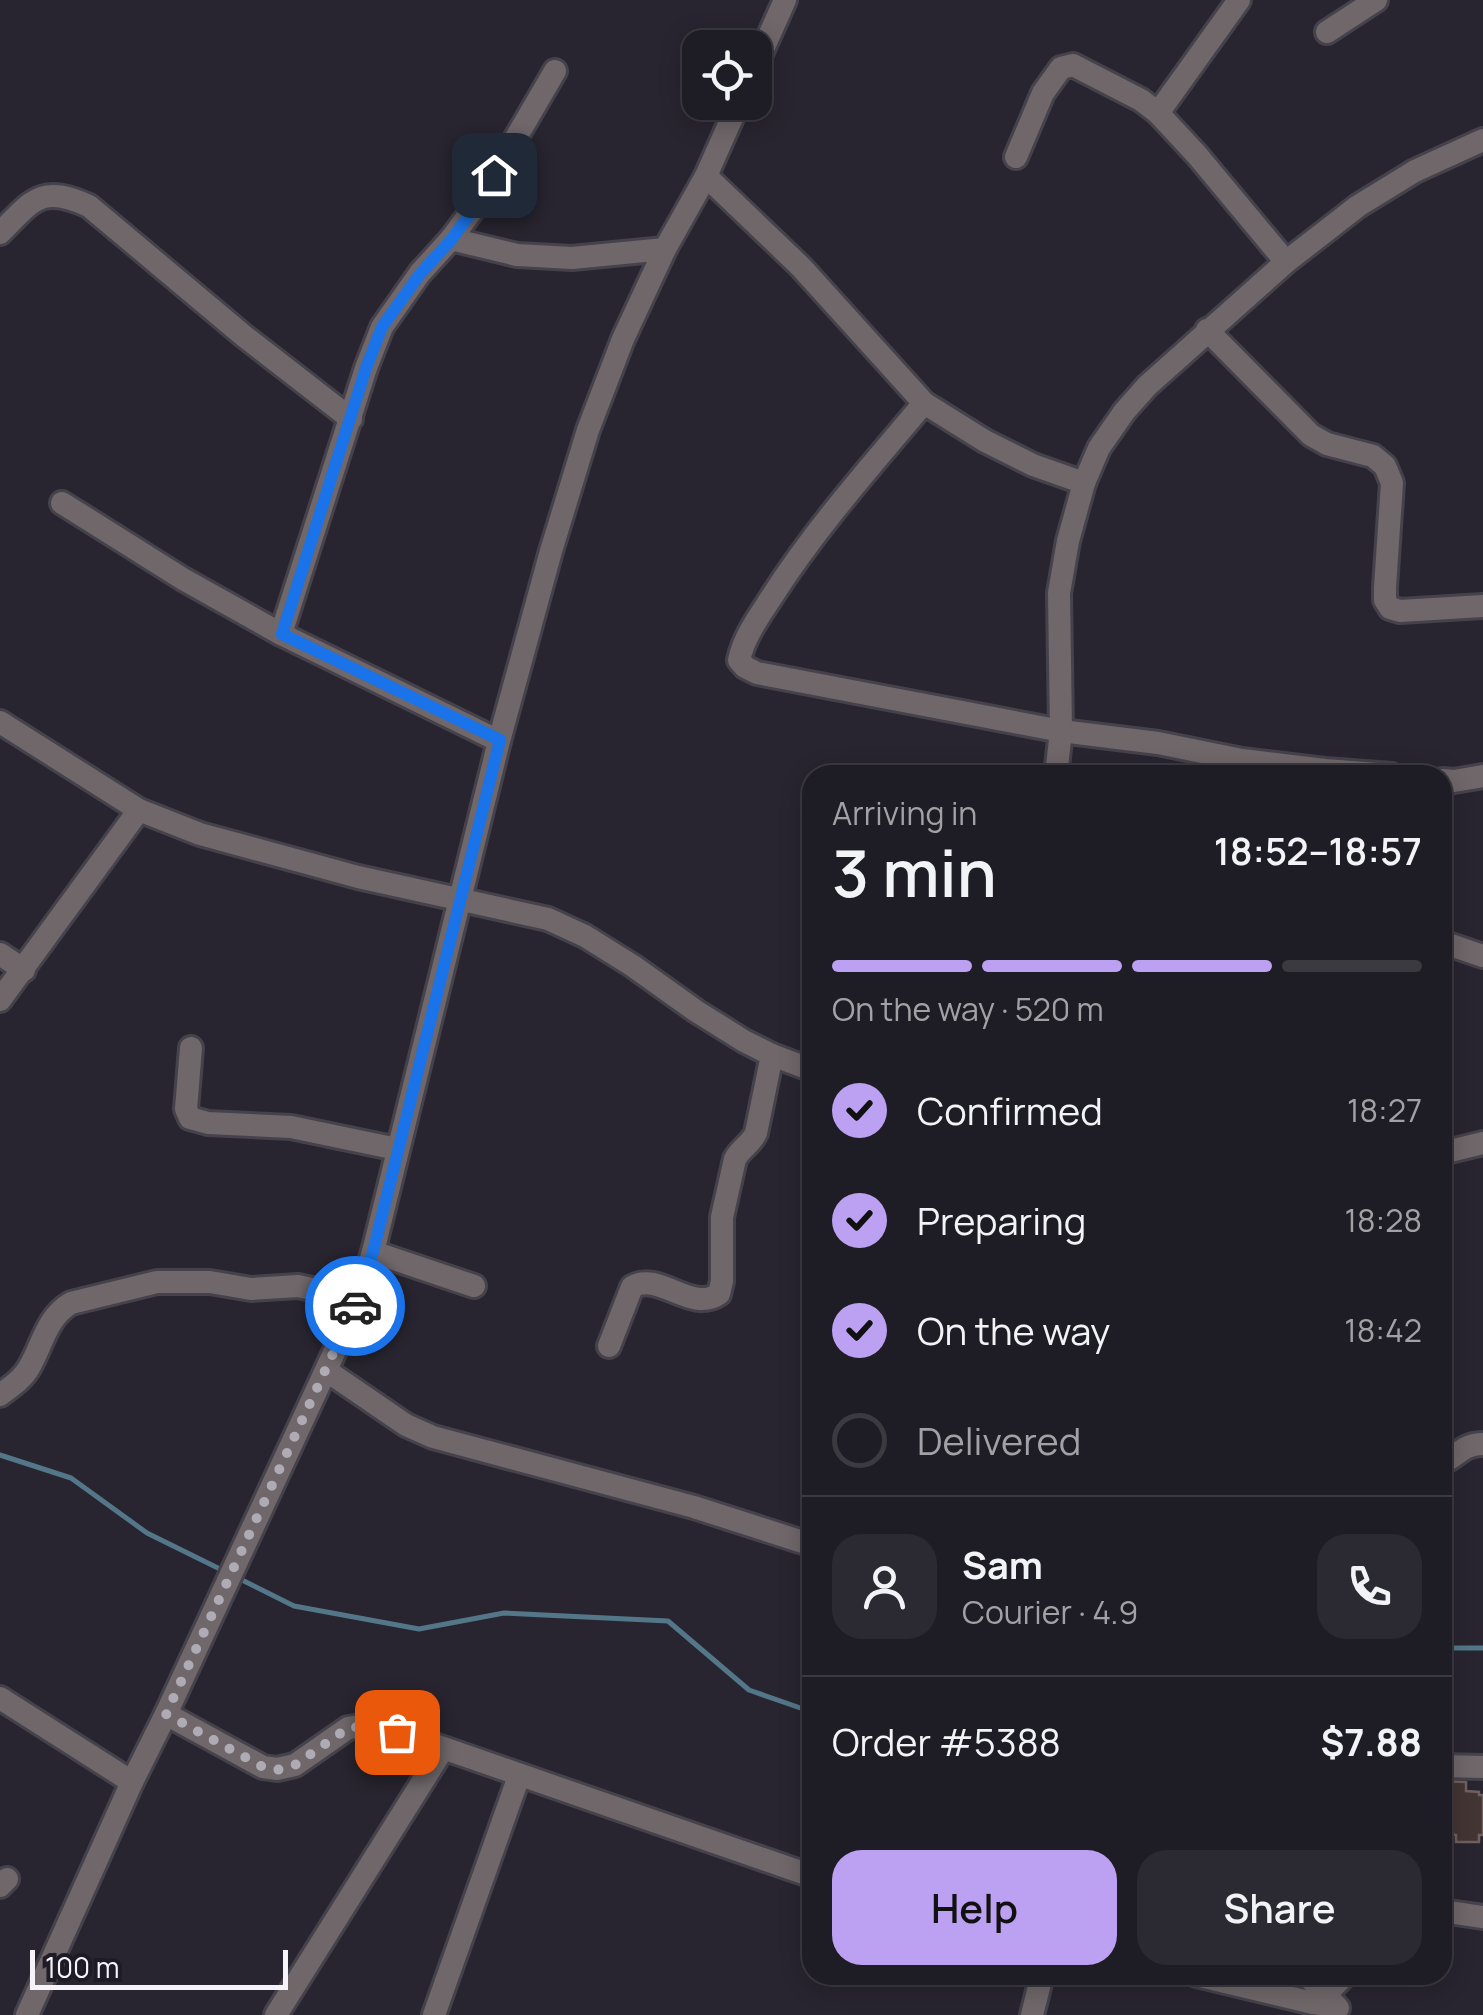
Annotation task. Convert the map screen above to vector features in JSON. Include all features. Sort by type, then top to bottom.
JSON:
[{"type":"street","points":[[772,30],[785,0]]},
{"type":"street","points":[[1158,113],[1239,0]]},
{"type":"street","points":[[1328,32],[1376,0]]},
{"type":"street","points":[[1016,157],[1043,93],[1061,68],[1073,65],[1158,113],[1286,262]]},
{"type":"street","points":[[282,634],[382,327],[479,202],[555,71]]},
{"type":"street","points":[[27,2015],[358,1299],[500,740],[588,430],[623,339],[731,120]]},
{"type":"street","points":[[1057,765],[1061,730],[1058,594],[1068,540],[1098,448],[1147,386],[1286,262],[1358,206],[1414,171],[1483,140]]},
{"type":"street","points":[[706,176],[802,267],[924,404],[1033,466],[1084,483]]},
{"type":"street","points":[[0,233],[33,200],[47,195],[89,206],[244,336],[352,419]]},
{"type":"street","points":[[451,240],[518,255],[572,258],[666,249]]},
{"type":"street","points":[[1207,330],[1311,435],[1328,444],[1373,456],[1385,466],[1392,483],[1385,587],[1385,600],[1390,608],[1400,611],[1483,606]]},
{"type":"street","points":[[924,404],[785,576],[748,633],[740,660],[745,667],[757,673],[1061,730],[1283,765]]},
{"type":"street","points":[[62,504],[183,579],[282,634],[500,740]]},
{"type":"street","points":[[0,722],[139,810],[200,834],[358,877],[548,919],[585,936],[633,966],[696,1012],[772,1055],[802,1066]]},
{"type":"street","points":[[1452,781],[1483,776]]},
{"type":"street","points":[[0,1000],[139,810]]},
{"type":"street","points":[[1452,945],[1483,956]]},
{"type":"street","points":[[0,954],[24,970]]},
{"type":"street","points":[[191,1048],[186,1109],[190,1118],[208,1124],[291,1126],[397,1149]]},
{"type":"street","points":[[610,1346],[632,1288],[638,1283],[699,1300],[719,1294],[722,1217],[735,1159],[756,1133],[772,1055]]},
{"type":"street","points":[[1452,1150],[1483,1143]]},
{"type":"street","points":[[373,1252],[474,1286]]},
{"type":"street","points":[[0,1395],[30,1367],[53,1319],[71,1304],[156,1282],[210,1282],[251,1289],[298,1286],[358,1299]]},
{"type":"street","points":[[327,1371],[406,1425],[433,1437],[694,1507],[802,1542]]},
{"type":"street","points":[[1452,1458],[1464,1448],[1483,1444]]},
{"type":"street","points":[[0,1698],[132,1782]]},
{"type":"street","points":[[166,1714],[263,1767],[277,1770],[295,1765],[348,1728],[368,1726],[397,1732],[802,1873]]},
{"type":"street","points":[[276,2015],[443,1749]]},
{"type":"street","points":[[1452,1766],[1483,1767]]},
{"type":"street","points":[[434,2015],[518,1776]]},
{"type":"street","points":[[1452,1912],[1483,1917]]},
{"type":"street","points":[[1032,2015],[1040,1985]]},
{"type":"street","points":[[1237,1985],[1326,2007]]},
{"type":"street","points":[[1313,1985],[1326,2007]]},
{"type":"street","points":[[1326,2007],[1339,1985]]},
{"type":"building","points":[[1452,1781],[1466,1782],[1466,1791],[1483,1795],[1483,1835],[1479,1835],[1479,1842],[1456,1842],[1456,1835],[1452,1834]]},
{"type":"waterway","points":[[0,1455],[71,1478],[147,1533],[226,1572]]},
{"type":"waterway","points":[[236,1577],[294,1606],[419,1629],[504,1613],[668,1621],[749,1690],[802,1709]]},
{"type":"waterway","points":[[1452,1648],[1483,1648]]},
{"type":"way so far","points":[[355,1306],[166,1714],[263,1767],[277,1770],[295,1765],[348,1728],[368,1726],[397,1732]]},
{"type":"route","points":[[355,1306],[373,1252],[500,740],[282,634],[382,327],[420,274],[451,240],[494,175]]}]
